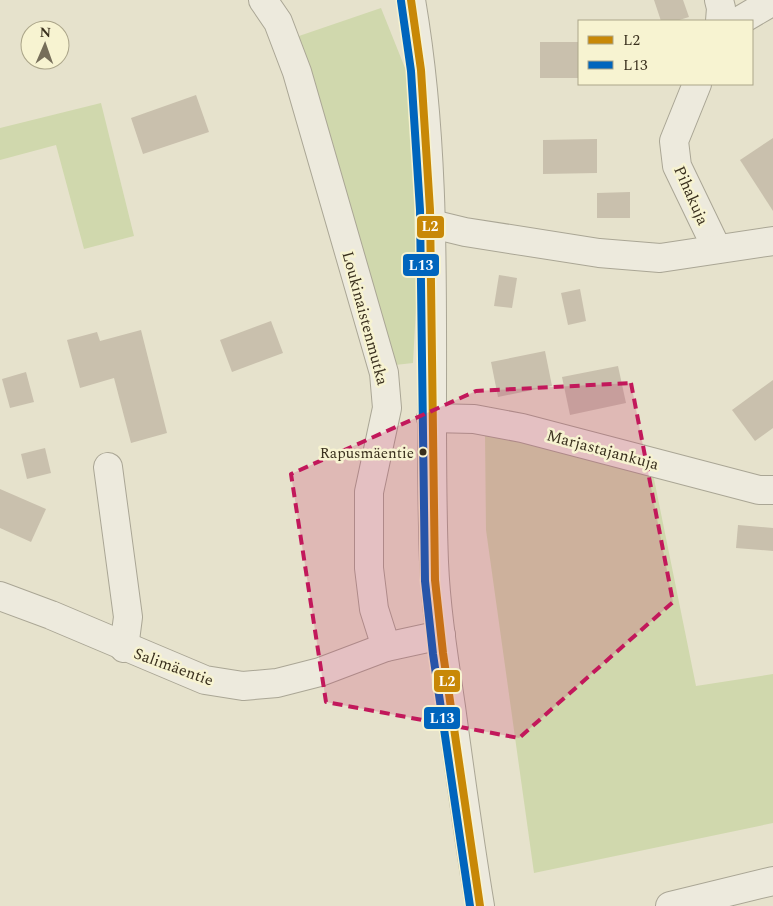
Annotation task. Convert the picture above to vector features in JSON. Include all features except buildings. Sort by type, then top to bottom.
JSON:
[{"type":"street","name":"Loukinaistenmutka","points":[[263,0],[278,22],[297,72],[384,373],[387,408],[369,492],[369,568],[374,610],[386,647]]},
{"type":"street","points":[[411,0],[429,134],[432,224],[431,418],[434,564],[441,635],[480,906]]},
{"type":"street","points":[[719,0],[721,8],[720,20]]},
{"type":"street","points":[[741,20],[773,1]]},
{"type":"street","name":"Pihakuja","points":[[697,85],[674,141],[677,166],[717,249]]},
{"type":"street","points":[[432,224],[465,232],[599,253],[660,258],[773,241]]},
{"type":"street","name":"Marjastajankuja","points":[[431,418],[474,419],[522,428],[760,490],[773,490]]},
{"type":"street","points":[[108,467],[128,617],[124,648]]},
{"type":"street","name":"Salimäentie","points":[[0,596],[51,615],[124,648],[205,680],[243,686],[278,683],[320,672],[386,647],[441,635]]},
{"type":"street","points":[[670,906],[773,881]]},
{"type":"highlighted area","points":[[631,383],[673,602],[519,738],[326,702],[291,474],[476,391]]},
{"type":"green space","points":[[381,8],[409,78],[421,215],[413,363],[395,365],[333,144],[299,36]]},
{"type":"green space","points":[[101,103],[134,236],[84,249],[56,145],[0,160],[0,128]]},
{"type":"green space","points":[[485,434],[652,469],[696,686],[773,674],[773,823],[534,873],[486,530]]},
{"type":"transit line","name":"L2","points":[[411,0],[421,70],[430,210],[435,580],[443,653],[480,906]]},
{"type":"transit line","name":"L13","points":[[401,1],[411,71],[420,210],[425,581],[433,654],[470,906]]},
{"type":"place","name":"Rapusmäentie","points":[[423,452]]}]
